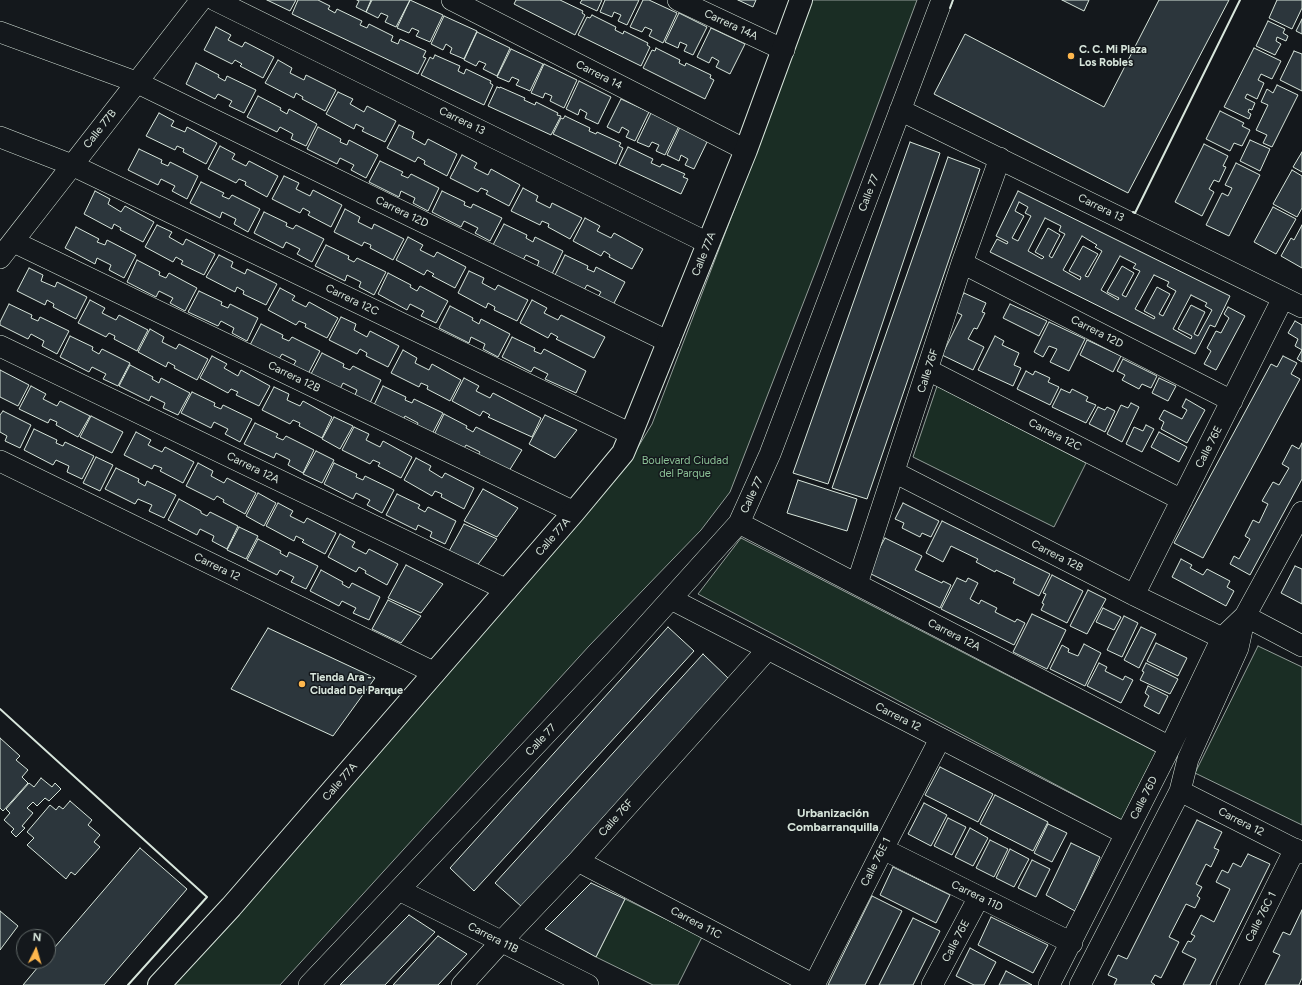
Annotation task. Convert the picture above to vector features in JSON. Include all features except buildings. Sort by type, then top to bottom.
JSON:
[{"type":"street","name":"Carrera 14","points":[[452,0],[746,150]]},
{"type":"street","name":"Carrera 14A","points":[[678,0],[784,50]]},
{"type":"street","name":"Calle 77A","points":[[158,985],[231,907],[507,590],[623,452],[746,150],[784,50],[801,0]]},
{"type":"street","name":"Calle 77","points":[[309,985],[614,662],[739,523],[770,454],[942,0]]},
{"type":"street","name":"Carrera 13","points":[[201,1],[708,243]]},
{"type":"street","name":"Calle 77B","points":[[6,248],[201,1]]},
{"type":"street","name":"Carrera 12D","points":[[0,32],[136,82],[669,342]]},
{"type":"street","name":"Carrera 13","points":[[900,110],[1302,306]]},
{"type":"street","name":"Carrera 12C","points":[[0,137],[72,165],[631,434]]},
{"type":"street","name":"Calle 76F","points":[[857,584],[962,263],[1000,158]]},
{"type":"street","name":"Carrera 12B","points":[[6,248],[574,512]]},
{"type":"street","name":"Carrera 12D","points":[[962,263],[1232,401]]},
{"type":"street","name":"Calle 76E","points":[[1134,595],[1283,298]]},
{"type":"street","name":"Carrera 12A","points":[[0,346],[507,590]]},
{"type":"street","name":"Carrera 12C","points":[[928,370],[1182,500]]},
{"type":"street","name":"Carrera 12","points":[[0,461],[435,673]]},
{"type":"street","name":"Carrera 12B","points":[[894,472],[1134,595],[1222,638]]},
{"type":"street","name":"Calle 76D","points":[[1080,985],[1180,791],[1188,759],[1238,648],[1245,616],[1302,512]]},
{"type":"street","name":"Carrera 12A","points":[[739,523],[1170,747]]},
{"type":"street","name":"Carrera 12","points":[[671,599],[1126,834]]},
{"type":"street","name":"Calle 76D","points":[[1049,985],[1170,747],[1222,638],[1245,616]]},
{"type":"street","points":[[1245,616],[1302,646]]},
{"type":"street","name":"Calle 76F","points":[[462,985],[578,861],[768,649]]},
{"type":"street","name":"Calle 76E 1","points":[[814,985],[940,739]]},
{"type":"street","name":"Carrera 12","points":[[1180,791],[1299,851]]},
{"type":"street","name":"Carrera 11D","points":[[883,848],[1072,942]]},
{"type":"street","name":"Calle 76C 1","points":[[1227,985],[1299,851]]},
{"type":"street","name":"Carrera 11C","points":[[578,861],[814,985]]},
{"type":"street","name":"Carrera 11B","points":[[399,890],[588,985]]},
{"type":"street","name":"Calle 76E","points":[[932,985],[979,897]]},
{"type":"green space","name":"Boulevard Ciudad del Parque","points":[[811,0],[917,0],[818,265],[730,492],[701,530],[589,646],[280,985],[175,985],[629,462],[652,424],[744,184]]},
{"type":"green space","points":[[937,386],[1086,463],[1054,527],[913,457]]},
{"type":"green space","points":[[741,538],[1158,753],[1122,820],[698,594]]},
{"type":"green space","points":[[1258,646],[1302,667],[1302,825],[1195,773]]},
{"type":"green space","points":[[625,899],[702,937],[678,985],[653,985],[596,957]]},
{"type":"wall","points":[[950,8],[953,0]]},
{"type":"wall","points":[[1133,212],[1135,213],[1240,0]]},
{"type":"wall","points":[[0,709],[207,897],[128,985]]},
{"type":"place","name":"C. C. Mi Plaza Los Robles","points":[[1071,56]]},
{"type":"place","name":"Tienda Ara - Ciudad Del Parque","points":[[302,684]]},
{"type":"district","name":"Urbanización Combarranquilla","points":[[833,820]]}]
